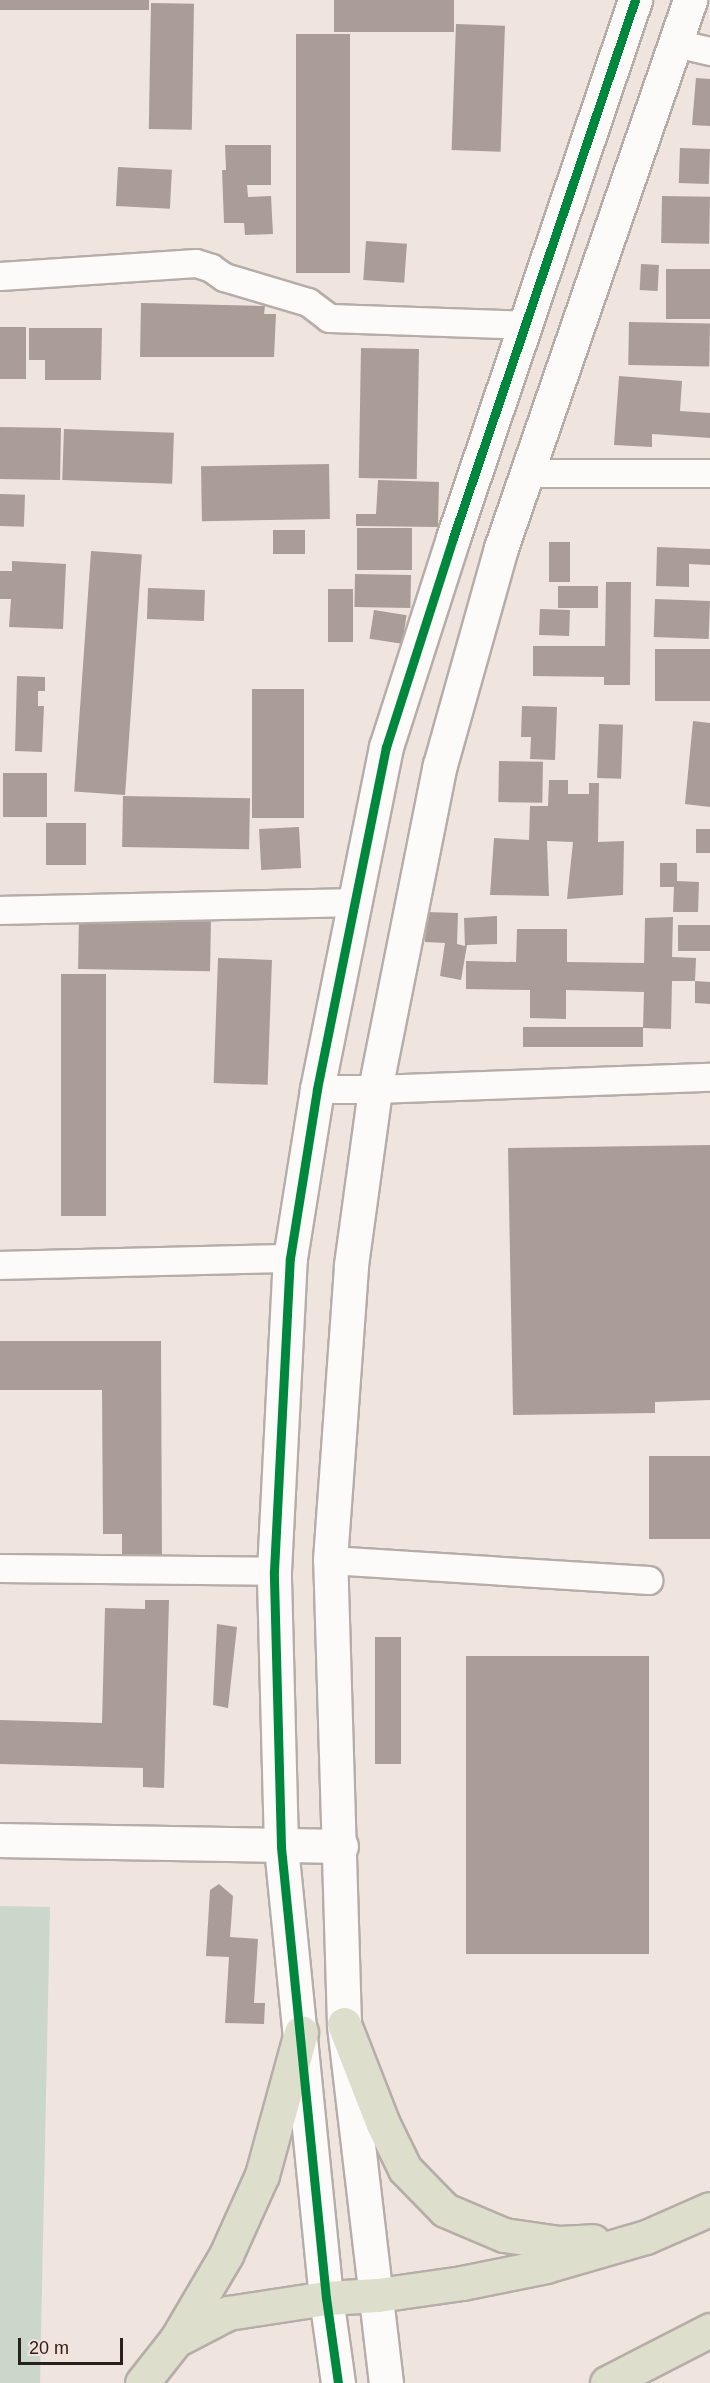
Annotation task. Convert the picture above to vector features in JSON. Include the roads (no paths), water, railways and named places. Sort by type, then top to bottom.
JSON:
[{"type":"highway","points":[[344,2024],[383,2124],[405,2169],[445,2210],[504,2235],[559,2243],[646,2237]]},
{"type":"highway","points":[[142,2383],[176,2340],[226,2255],[261,2175],[301,2032]]},
{"type":"highway","points":[[176,2340],[228,2313],[326,2298],[378,2295],[462,2283],[546,2266],[646,2237],[710,2209]]},
{"type":"highway","points":[[607,2383],[710,2330]]},
{"type":"street","points":[[338,2383],[326,2298],[281,1846],[274,1571],[290,1258],[317,1089],[386,747],[635,0]]},
{"type":"street","points":[[386,2383],[378,2295],[344,2024],[341,1846],[330,1560],[351,1265],[375,1089],[440,765],[501,548],[690,0]]},
{"type":"street","points":[[675,43],[710,51]]},
{"type":"street","points":[[0,276],[196,263],[211,268],[224,277],[308,302],[329,318],[525,325]]},
{"type":"street","points":[[528,473],[710,473]]},
{"type":"street","points":[[0,910],[355,902]]},
{"type":"street","points":[[317,1089],[710,1077]]},
{"type":"street","points":[[0,1265],[290,1258]]},
{"type":"street","points":[[330,1560],[648,1580]]},
{"type":"street","points":[[0,1568],[274,1571]]},
{"type":"street","points":[[0,1840],[341,1846]]}]
